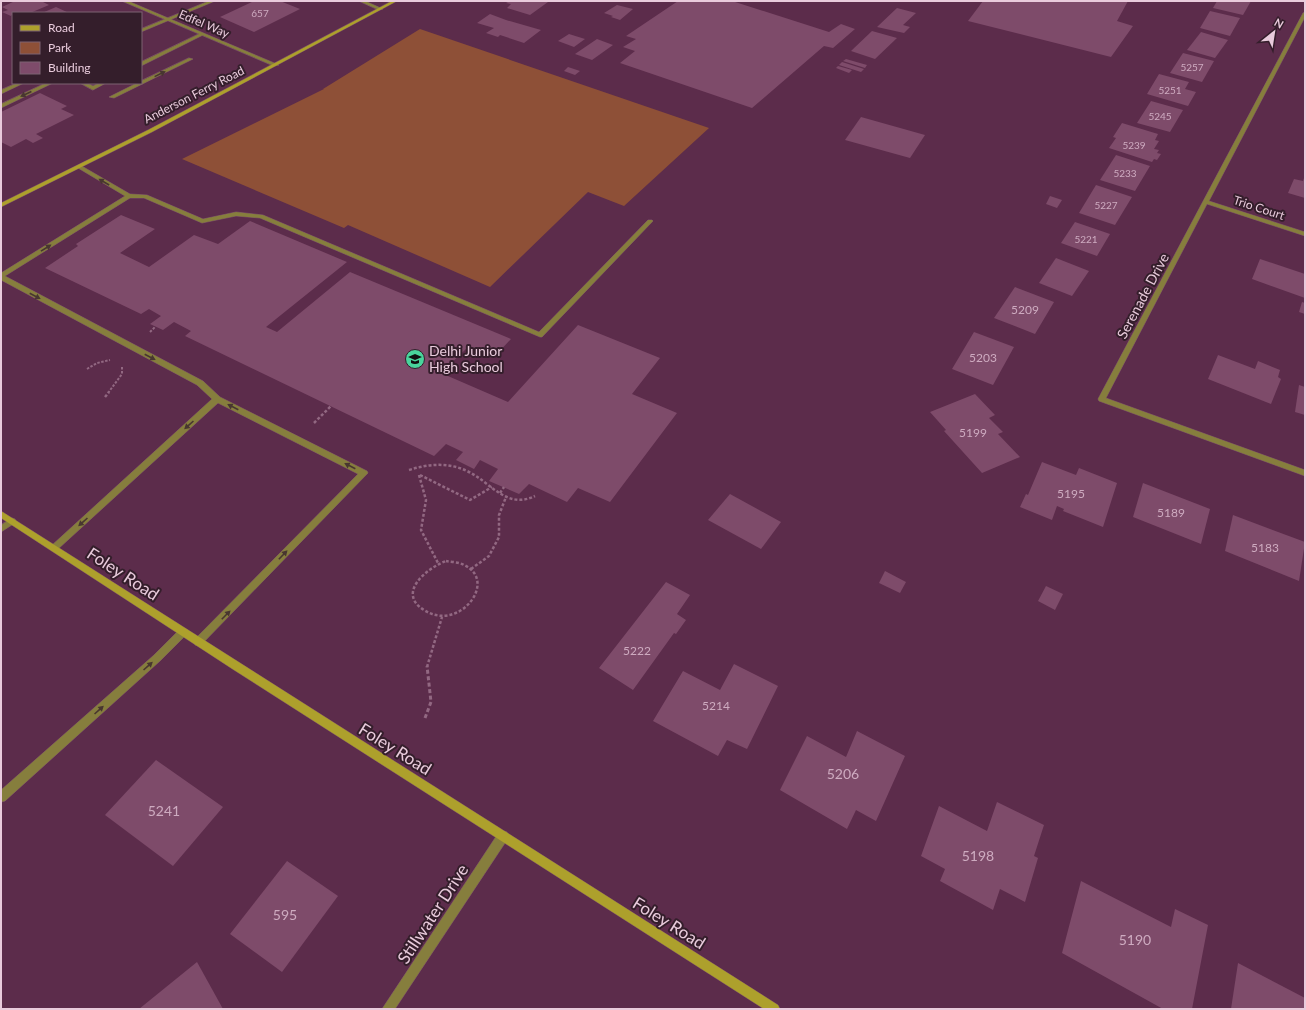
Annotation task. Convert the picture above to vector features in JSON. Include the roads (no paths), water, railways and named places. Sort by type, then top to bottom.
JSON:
[{"type":"street","name":"Edfel Way","points":[[124,1],[276,65]]},
{"type":"street","points":[[142,31],[213,1]]},
{"type":"street","points":[[361,1],[381,9]]},
{"type":"street","name":"Anderson Ferry Road","points":[[1,205],[80,167],[395,1]]},
{"type":"street","name":"Serenade Drive","points":[[1305,13],[1102,399],[1305,473]]},
{"type":"street","points":[[142,64],[203,34]]},
{"type":"street","points":[[142,82],[191,58]]},
{"type":"street","points":[[1,92],[19,84]]},
{"type":"street","points":[[1,106],[48,84]]},
{"type":"street","points":[[85,84],[93,88],[101,84]]},
{"type":"street","points":[[112,97],[138,84]]},
{"type":"street","points":[[80,167],[129,196],[145,196],[202,221],[236,214],[261,216],[540,335],[650,221]]},
{"type":"street","points":[[129,196],[1,277],[200,383],[217,399],[364,473],[198,642]]},
{"type":"street","name":"Trio Court","points":[[1206,202],[1305,234]]},
{"type":"street","points":[[54,548],[217,399]]},
{"type":"street","name":"Foley Road","points":[[1,514],[198,642],[774,1009]]},
{"type":"street","points":[[1,529],[12,521]]},
{"type":"street","points":[[1,797],[157,658],[183,632]]},
{"type":"street","name":"Stillwater Drive","points":[[388,1009],[503,836]]},
{"type":"place","name":"Delhi Junior High School","points":[[415,359]]}]
